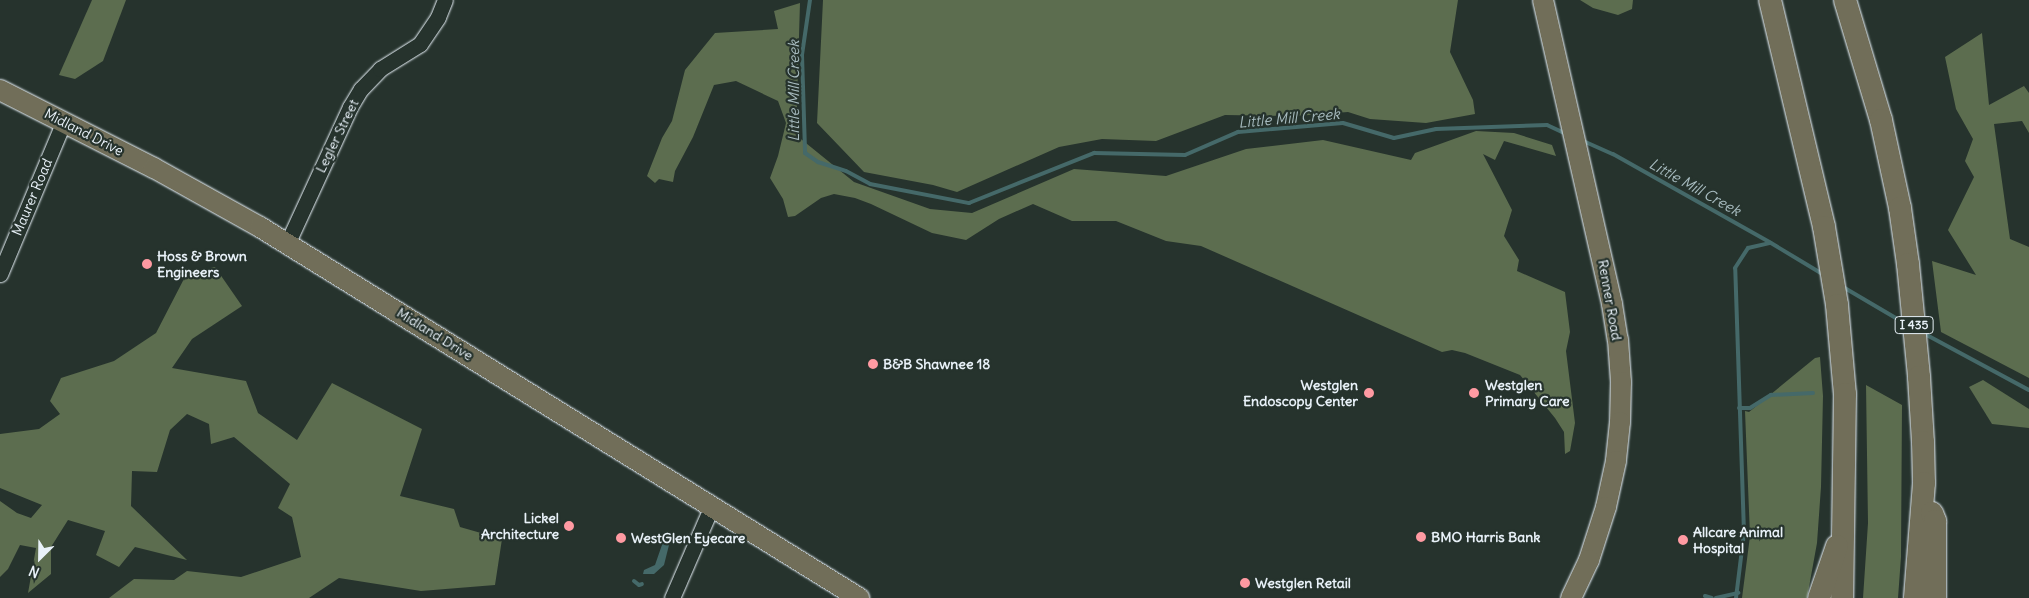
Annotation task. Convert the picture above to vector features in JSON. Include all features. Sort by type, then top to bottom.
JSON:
[{"type":"highway","points":[[1770,0],[1824,227],[1837,305],[1845,394],[1842,598]]},
{"type":"highway","name":"I 435","points":[[1845,0],[1880,120],[1900,208],[1920,377],[1924,483],[1915,598]]},
{"type":"highway","points":[[1924,483],[1935,521],[1935,598]]},
{"type":"highway","points":[[1819,598],[1844,526]]},
{"type":"main road","name":"Renner Road","points":[[1543,0],[1593,215],[1618,340],[1620,422],[1616,461],[1599,533],[1581,581],[1571,598]]},
{"type":"main road","name":"Midland Drive","points":[[0,90],[154,168],[287,244],[859,598]]},
{"type":"street","name":"Legler Street","points":[[287,244],[350,108],[361,89],[380,69],[420,44],[438,17],[444,0]]},
{"type":"street","name":"Maurer Road","points":[[0,274],[64,121]]},
{"type":"street","points":[[672,598],[711,508]]},
{"type":"green space","points":[[92,0],[126,0],[103,61],[75,79],[59,75]]},
{"type":"green space","points":[[823,0],[1458,0],[1450,52],[1473,100],[1475,114],[1426,123],[1370,119],[1348,112],[1296,116],[1225,115],[1156,141],[1102,139],[1059,147],[957,192],[933,185],[864,172],[817,123]]},
{"type":"green space","points":[[1580,0],[1633,0],[1632,9],[1618,15],[1593,8]]},
{"type":"green space","points":[[800,3],[796,135],[854,182],[930,209],[972,213],[1074,169],[1166,176],[1246,149],[1323,140],[1411,160],[1415,153],[1476,131],[1514,133],[1552,145],[1556,156],[1504,141],[1495,160],[1483,154],[1512,210],[1504,236],[1519,260],[1517,271],[1565,292],[1570,332],[1566,351],[1575,423],[1570,451],[1565,454],[1564,432],[1520,375],[1465,353],[1452,350],[1442,352],[1201,246],[1166,241],[1116,221],[1072,221],[1033,204],[999,219],[966,240],[932,233],[871,204],[855,198],[834,194],[821,198],[795,216],[788,217],[783,199],[770,178],[778,156],[786,123],[778,101],[736,81],[714,85],[693,137],[675,171],[673,182],[659,179],[655,183],[647,176],[662,138],[672,121],[685,70],[715,33],[778,29],[774,11]]},
{"type":"green space","points":[[1982,33],[1989,105],[2024,86],[2029,93],[2029,133],[2022,121],[1994,124],[2010,239],[2029,247],[2029,378],[1941,332],[1932,261],[1976,275],[1948,230],[1974,177],[1965,161],[1973,139],[1956,109],[1945,57]]},
{"type":"green space","points":[[215,267],[242,306],[192,339],[172,368],[246,381],[258,413],[297,440],[332,383],[422,429],[400,496],[454,509],[460,527],[502,539],[495,585],[421,591],[339,578],[309,598],[109,598],[134,579],[174,580],[187,571],[241,577],[301,557],[292,517],[278,508],[290,484],[234,437],[211,444],[209,424],[187,414],[170,430],[157,472],[132,471],[131,506],[187,560],[135,547],[119,567],[96,555],[105,531],[68,520],[51,547],[51,574],[28,593],[36,548],[20,545],[8,569],[0,577],[0,501],[17,513],[31,518],[42,505],[0,488],[0,434],[39,429],[60,414],[50,401],[61,378],[114,361],[156,333],[187,273]]},
{"type":"green space","points":[[1820,357],[1823,396],[1821,487],[1817,543],[1807,598],[1742,598],[1750,536],[1745,411],[1749,412],[1815,358]]},
{"type":"green space","points":[[1983,380],[2029,409],[2029,428],[1992,424],[1969,387]]},
{"type":"green space","points":[[1866,385],[1902,405],[1901,557],[1898,598],[1863,598],[1868,523]]},
{"type":"water","points":[[664,539],[669,545],[664,565],[654,574],[643,574],[644,570],[655,565]]},
{"type":"waterway","name":"Little Mill Creek","points":[[810,0],[802,55],[805,153],[818,162],[846,171],[870,184],[969,203],[1094,153],[1185,155],[1238,132],[1343,123],[1394,138],[1436,129],[1547,125],[1566,134]]},
{"type":"waterway","name":"Little Mill Creek","points":[[1581,140],[1613,154],[1824,275]]},
{"type":"waterway","points":[[1736,598],[1744,533],[1735,268],[1748,248],[1770,243]]},
{"type":"waterway","name":"Little Mill Creek","points":[[1843,287],[1906,324]]},
{"type":"waterway","name":"Little Mill Creek","points":[[1923,333],[2029,390]]},
{"type":"waterway","points":[[1739,408],[1750,408],[1771,395],[1813,393]]},
{"type":"waterway","points":[[634,581],[639,585],[642,584]]},
{"type":"waterway","points":[[1716,598],[1738,593]]},
{"type":"waterway","points":[[1705,596],[1712,598]]},
{"type":"place","name":"Hoss & Brown Engineers","points":[[147,264]]},
{"type":"place","name":"B&B Shawnee 18","points":[[873,364]]},
{"type":"place","name":"Westglen Endoscopy Center","points":[[1369,393]]},
{"type":"place","name":"Westglen Primary Care","points":[[1474,393]]},
{"type":"place","name":"Lickel Architecture","points":[[569,526]]},
{"type":"place","name":"BMO Harris Bank","points":[[1421,537]]},
{"type":"place","name":"WestGlen Eyecare","points":[[621,538]]},
{"type":"place","name":"Allcare Animal Hospital","points":[[1683,540]]},
{"type":"place","name":"Westglen Retail","points":[[1245,583]]}]
